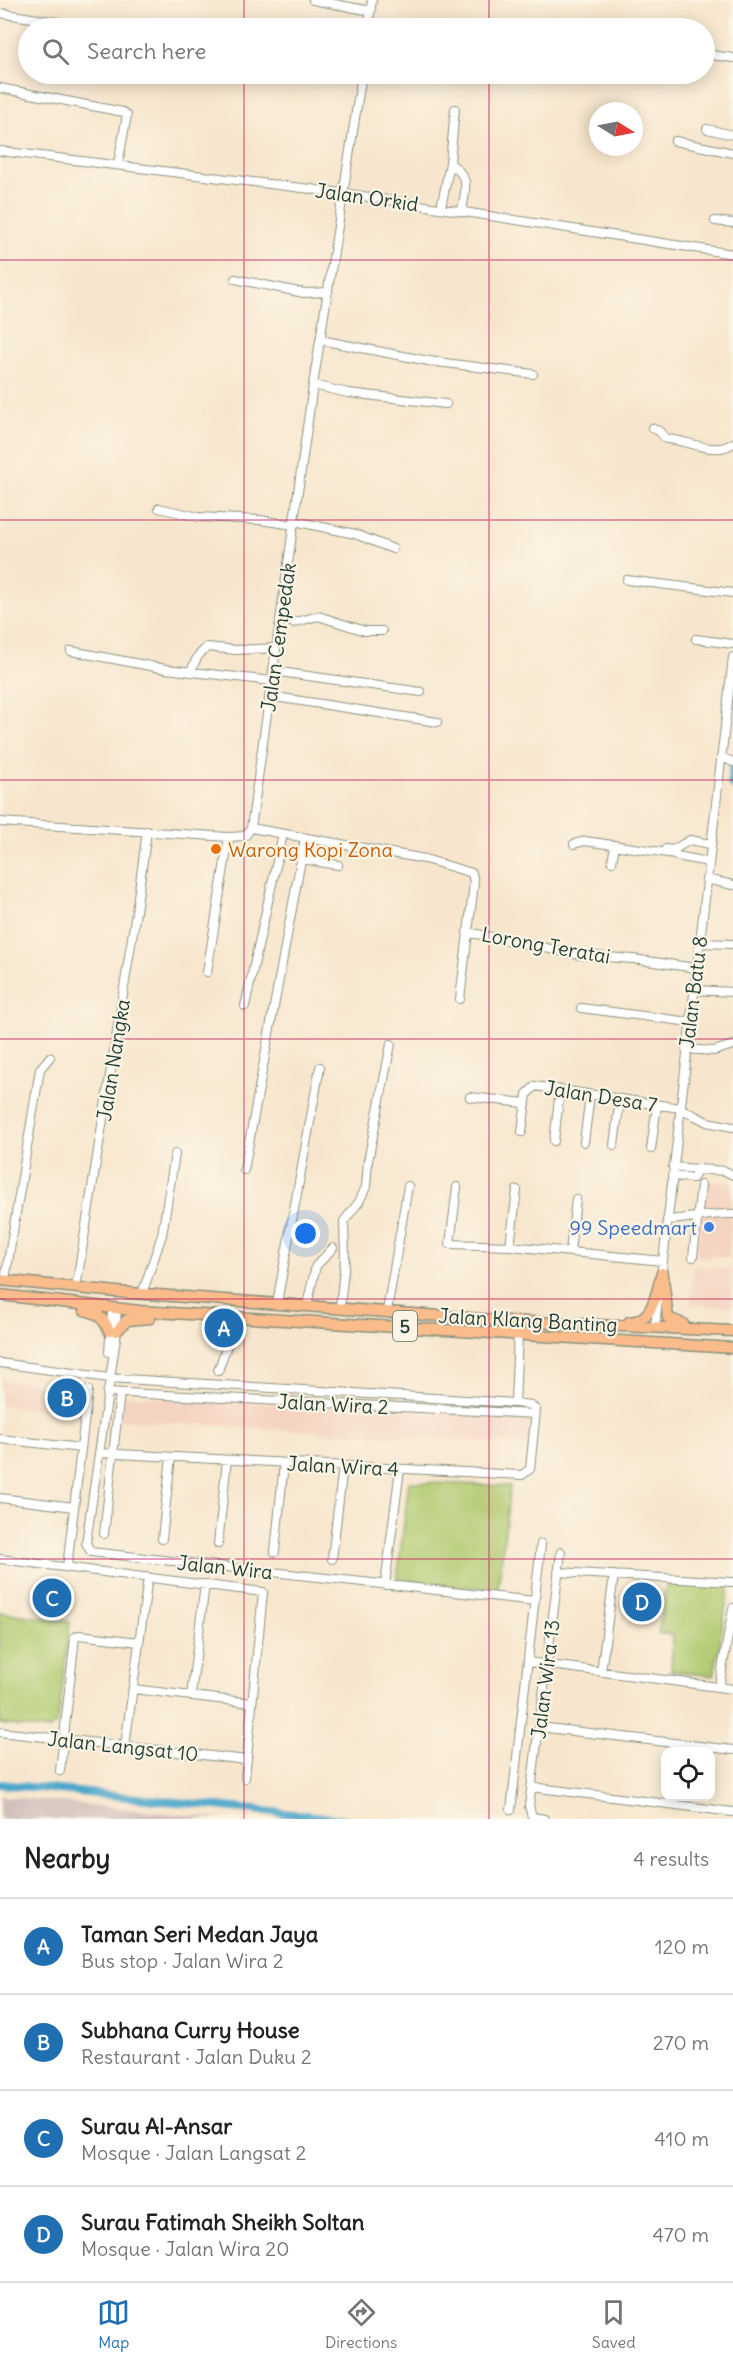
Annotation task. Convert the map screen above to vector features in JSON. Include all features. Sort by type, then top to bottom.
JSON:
[{"type":"highway","points":[[554,1323],[640,1321],[650,1311],[662,1273]]},
{"type":"highway","points":[[662,1273],[665,1311],[672,1321],[733,1330]]},
{"type":"highway","name":"Jalan Klang Banting","points":[[3,1280],[142,1294],[554,1323],[733,1330]]},
{"type":"highway","points":[[48,1286],[108,1298],[116,1308],[126,1300],[210,1299]]},
{"type":"highway","name":"Jalan Klang Banting","points":[[0,1295],[116,1308],[222,1316],[733,1347]]},
{"type":"highway","points":[[27,1299],[97,1313],[113,1331],[127,1320],[134,1318],[181,1319],[222,1316]]},
{"type":"highway","points":[[558,1338],[585,1334],[638,1337],[647,1334],[655,1327],[666,1338],[690,1340],[695,1346]]},
{"type":"street","points":[[313,0],[345,3],[370,11]]},
{"type":"street","points":[[369,18],[372,0]]},
{"type":"street","points":[[0,13],[32,18]]},
{"type":"street","points":[[715,55],[733,58]]},
{"type":"street","name":"Jalan Cempedak","points":[[251,828],[313,385],[360,84]]},
{"type":"street","points":[[0,88],[123,112],[127,115],[118,164]]},
{"type":"street","points":[[441,208],[450,164],[455,109]]},
{"type":"street","points":[[707,129],[733,135]]},
{"type":"street","points":[[675,141],[733,153]]},
{"type":"street","name":"Jalan Orkid","points":[[0,152],[118,164],[344,193],[733,254]]},
{"type":"street","points":[[450,164],[464,174],[466,180],[462,212]]},
{"type":"street","points":[[715,221],[733,223]]},
{"type":"street","points":[[235,279],[304,294],[328,292]]},
{"type":"street","points":[[320,340],[429,361],[533,374]]},
{"type":"street","points":[[313,385],[348,393],[446,404]]},
{"type":"street","points":[[652,428],[659,431],[666,439],[712,448],[724,448],[733,443]]},
{"type":"street","points":[[159,508],[198,517],[294,523],[354,534],[393,549]]},
{"type":"street","points":[[627,580],[733,593]]},
{"type":"street","points":[[281,617],[299,622],[318,616],[365,631],[382,631]]},
{"type":"street","points":[[696,639],[733,644]]},
{"type":"street","points":[[190,672],[198,656],[207,647],[236,650],[276,648]]},
{"type":"street","points":[[71,651],[190,672],[272,681]]},
{"type":"street","name":"Jalan Batu 8","points":[[655,1327],[710,844],[727,760],[733,657]]},
{"type":"street","points":[[273,671],[421,692]]},
{"type":"street","points":[[269,696],[437,722]]},
{"type":"street","points":[[0,822],[229,837],[245,836],[251,828],[425,859],[470,871],[474,883],[460,999]]},
{"type":"street","name":"Jalan Nangka","points":[[76,1288],[147,831]]},
{"type":"street","points":[[245,1006],[283,834]]},
{"type":"street","points":[[207,972],[229,837]]},
{"type":"street","points":[[244,1170],[305,838]]},
{"type":"street","points":[[574,844],[585,841],[674,852],[690,840],[710,844]]},
{"type":"street","points":[[612,862],[615,845]]},
{"type":"street","points":[[642,845],[708,862]]},
{"type":"street","points":[[302,859],[338,865]]},
{"type":"street","points":[[706,879],[733,885]]},
{"type":"street","name":"Lorong Teratai","points":[[467,932],[594,958],[633,959],[696,968]]},
{"type":"street","points":[[698,943],[733,944]]},
{"type":"street","points":[[693,990],[733,992]]},
{"type":"street","points":[[581,1008],[690,1022]]},
{"type":"street","points":[[340,1307],[345,1260],[344,1221],[359,1202],[366,1187],[368,1161],[391,1044]]},
{"type":"street","points":[[686,1049],[714,1051],[733,1045]]},
{"type":"street","points":[[3,1280],[40,1069],[50,1057]]},
{"type":"street","points":[[277,1304],[320,1067]]},
{"type":"street","name":"Jalan Desa 7","points":[[522,1132],[527,1094],[535,1086],[680,1108],[707,1122],[733,1127]]},
{"type":"street","points":[[554,1141],[560,1090]]},
{"type":"street","points":[[584,1142],[590,1095]]},
{"type":"street","points":[[470,1097],[525,1103]]},
{"type":"street","points":[[614,1145],[620,1099]]},
{"type":"street","points":[[651,1149],[657,1105]]},
{"type":"street","points":[[142,1294],[162,1235],[175,1154]]},
{"type":"street","points":[[673,1167],[725,1171],[733,1175]]},
{"type":"street","points":[[672,1176],[693,1178],[698,1169]]},
{"type":"street","points":[[693,1257],[701,1185]]},
{"type":"street","points":[[387,1311],[408,1186]]},
{"type":"street","points":[[457,1187],[450,1244],[510,1246],[663,1261]]},
{"type":"street","points":[[510,1246],[517,1190]]},
{"type":"street","points":[[570,1251],[576,1199]]},
{"type":"street","points":[[667,1220],[698,1216],[704,1213],[733,1214]]},
{"type":"street","points":[[307,1305],[316,1266],[333,1248]]},
{"type":"street","points":[[70,1541],[86,1544],[109,1378],[116,1308]]},
{"type":"street","points":[[218,1371],[231,1334],[240,1317]]},
{"type":"street","points":[[515,1403],[518,1334]]},
{"type":"street","points":[[0,1363],[109,1378],[515,1403],[531,1405],[536,1410],[535,1414]]},
{"type":"street","points":[[67,1567],[88,1390]]},
{"type":"street","name":"Jalan Wira 2","points":[[107,1392],[535,1414]]},
{"type":"street","points":[[104,1534],[120,1393]]},
{"type":"street","name":"Jalan Wira 4","points":[[99,1453],[525,1474],[530,1469],[535,1414]]},
{"type":"street","points":[[0,1439],[81,1448]]},
{"type":"street","points":[[162,1539],[171,1457]]},
{"type":"street","points":[[218,1544],[227,1460]]},
{"type":"street","points":[[275,1552],[284,1463]]},
{"type":"street","points":[[332,1559],[343,1466]]},
{"type":"street","points":[[386,1586],[399,1469]]},
{"type":"street","points":[[0,1498],[74,1507]]},
{"type":"street","name":"Jalan Wira","points":[[86,1544],[91,1552],[535,1601]]},
{"type":"street","points":[[511,1810],[541,1544]]},
{"type":"street","name":"Jalan Wira 13","points":[[545,1819],[532,1817],[529,1806],[561,1552]]},
{"type":"street","points":[[0,1558],[263,1592],[245,1778]]},
{"type":"street","points":[[558,1572],[733,1582]]},
{"type":"street","points":[[601,1672],[614,1575]]},
{"type":"street","points":[[125,1746],[148,1577]]},
{"type":"street","points":[[191,1696],[205,1584]]},
{"type":"street","points":[[719,1687],[733,1608]]},
{"type":"street","points":[[60,1771],[75,1637],[79,1635],[139,1642]]},
{"type":"street","points":[[528,1662],[733,1689]]},
{"type":"street","points":[[133,1689],[252,1703]]},
{"type":"street","points":[[539,1727],[733,1750]]},
{"type":"street","name":"Jalan Langsat 10","points":[[0,1732],[247,1760]]},
{"type":"street","points":[[531,1787],[733,1812]]},
{"type":"shaded area","points":[[704,1181],[733,1183],[729,1258],[697,1256]]},
{"type":"shaded area","points":[[694,1267],[733,1269],[733,1307],[690,1304]]},
{"type":"shaded area","points":[[0,1379],[86,1391],[82,1415],[0,1405]]},
{"type":"shaded area","points":[[123,1396],[532,1417],[529,1444],[120,1420]]},
{"type":"shaded area","points":[[0,1796],[226,1819],[0,1819]]},
{"type":"green space","points":[[409,1482],[510,1486],[498,1590],[397,1580]]},
{"type":"green space","points":[[666,1585],[729,1587],[714,1676],[671,1671],[673,1635],[658,1633]]},
{"type":"green space","points":[[0,1612],[70,1622],[58,1722],[48,1730],[0,1724]]},
{"type":"waterway","points":[[733,765],[731,784],[733,786]]},
{"type":"waterway","points":[[0,1784],[343,1819]]},
{"type":"place","name":"Warong Kopi Zona","points":[[216,849]]},
{"type":"place","name":"99 Speedmart","points":[[709,1227]]},
{"type":"place","name":"Taman Seri Medan Jaya","points":[[224,1328]]},
{"type":"place","name":"Subhana Curry House","points":[[67,1398]]},
{"type":"place","name":"Surau Al-Ansar","points":[[52,1598]]},
{"type":"place","name":"Surau Fatimah Sheikh Soltan","points":[[642,1602]]}]
